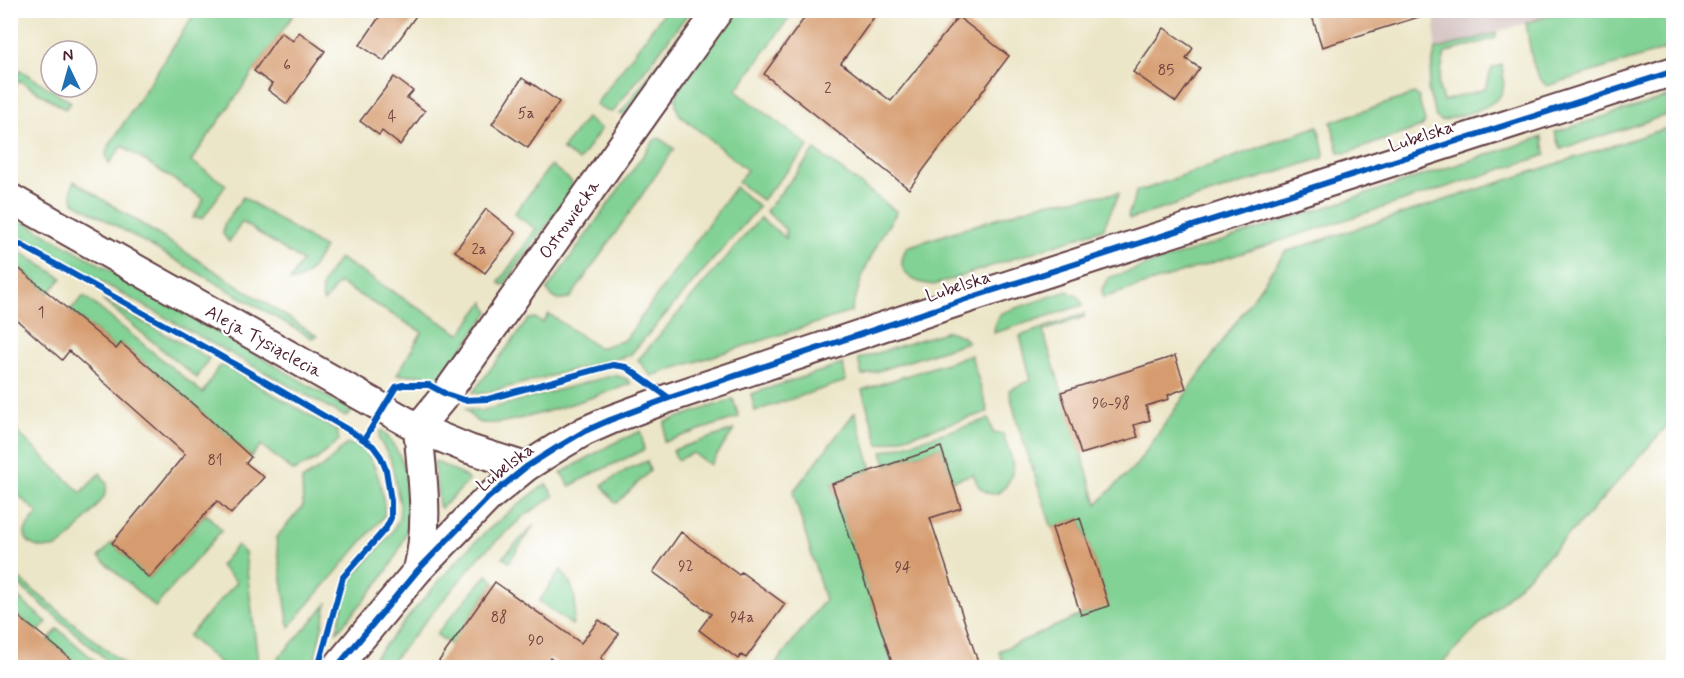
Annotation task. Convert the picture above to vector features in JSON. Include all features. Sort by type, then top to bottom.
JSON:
[{"type":"street","name":"Ostrowiecka","points":[[418,428],[446,394],[719,10]]},
{"type":"street","name":"Lubelska","points":[[336,668],[418,570],[488,498],[526,467],[585,431],[669,398],[977,295],[1674,71]]},
{"type":"street","name":"Aleja Tysiąclecia","points":[[10,198],[418,428],[469,449],[526,467]]},
{"type":"street","points":[[418,428],[426,518],[418,570]]},
{"type":"shaded area","points":[[1435,11],[1568,11],[1435,50]]},
{"type":"green space","points":[[1568,10],[1658,11],[1660,19],[1673,16],[1673,47],[1547,86],[1534,66],[1526,23]]},
{"type":"green space","points":[[196,11],[296,11],[191,161],[226,185],[203,218],[193,218],[204,199],[122,146],[109,164],[106,156],[111,143]]},
{"type":"green space","points":[[665,11],[690,11],[613,112],[606,111],[596,104]]},
{"type":"green space","points":[[697,11],[704,11],[628,114],[620,114]]},
{"type":"green space","points":[[737,11],[794,11],[736,91],[809,146],[762,200],[738,182],[747,170],[680,115],[676,105],[679,88]]},
{"type":"green space","points":[[1496,33],[1496,38],[1445,53],[1438,84],[1443,101],[1485,89],[1492,68],[1502,65],[1504,83],[1500,96],[1477,110],[1441,121],[1436,117],[1428,89],[1435,50]]},
{"type":"green space","points":[[20,70],[39,82],[39,93],[19,80],[11,94],[11,84]]},
{"type":"green space","points":[[1414,94],[1418,96],[1425,122],[1421,127],[1347,153],[1339,152],[1331,122]]},
{"type":"green space","points":[[1673,95],[1673,113],[1561,149],[1555,132]]},
{"type":"green space","points":[[49,99],[66,99],[71,102],[65,109]]},
{"type":"green space","points":[[586,118],[601,129],[579,161],[562,149]]},
{"type":"green space","points":[[1318,126],[1323,158],[1130,219],[1128,216],[1137,190],[1143,190]]},
{"type":"green space","points":[[1673,126],[1673,419],[1587,516],[1438,667],[990,668],[1003,663],[999,651],[1108,605],[1080,518],[1052,528],[1018,425],[1009,390],[1031,380],[1020,336],[1084,314],[1084,317],[1043,331],[1097,504],[1137,464],[1285,252]]},
{"type":"green space","points":[[1542,137],[1546,155],[1103,298],[1102,289],[1108,278]]},
{"type":"green space","points":[[659,138],[674,149],[571,297],[564,300],[555,298],[547,290],[654,140]]},
{"type":"green space","points":[[815,150],[897,212],[883,233],[864,271],[851,312],[651,376],[638,360],[760,218],[786,238],[785,229],[766,211]]},
{"type":"green space","points":[[551,165],[571,181],[573,188],[505,284],[502,285],[499,282],[536,229],[514,214]]},
{"type":"green space","points":[[74,181],[317,336],[312,338],[74,202],[71,192]]},
{"type":"green space","points":[[735,187],[759,207],[630,355],[489,392],[479,394],[473,392],[529,319],[535,318],[543,323],[549,314],[599,348],[625,340]]},
{"type":"green space","points":[[1119,193],[1103,229],[934,285],[918,282],[903,269],[903,255],[907,247],[1044,203]]},
{"type":"green space","points":[[243,197],[324,248],[302,278],[290,281],[302,261],[242,222],[229,242],[223,234],[224,224]]},
{"type":"green space","points":[[10,214],[174,306],[352,411],[349,415],[344,416],[11,232]]},
{"type":"green space","points":[[11,250],[17,250],[62,278],[49,293],[11,261]]},
{"type":"green space","points":[[339,258],[460,334],[484,302],[489,312],[439,381],[427,375],[397,375],[422,332],[339,283],[324,302],[321,291],[323,285]]},
{"type":"green space","points":[[1067,291],[1079,297],[1083,305],[994,333],[995,323],[1001,313]]},
{"type":"green space","points":[[84,296],[203,393],[218,367],[224,366],[337,431],[339,440],[316,460],[293,471],[261,445],[251,457],[121,343],[116,349],[70,310]]},
{"type":"green space","points":[[102,300],[209,358],[197,378]]},
{"type":"green space","points":[[948,331],[962,336],[968,342],[862,376],[858,359]]},
{"type":"green space","points":[[971,355],[988,412],[879,445],[862,390]]},
{"type":"green space","points":[[843,364],[846,381],[755,411],[751,394]]},
{"type":"green space","points":[[614,375],[627,379],[631,384],[530,416],[508,421],[478,422],[465,409],[481,411]]},
{"type":"green space","points":[[733,399],[739,417],[664,442],[665,422]]},
{"type":"green space","points":[[855,412],[872,470],[832,484],[894,667],[772,668],[825,600],[793,492]]},
{"type":"green space","points":[[989,419],[993,433],[1003,434],[1013,466],[1011,478],[1000,492],[989,493],[981,489],[973,474],[952,481],[941,447],[886,465],[882,452]]},
{"type":"green space","points":[[11,426],[81,493],[100,473],[107,484],[105,495],[100,502],[59,546],[38,547],[28,542],[26,537],[27,527],[38,513],[11,489]]},
{"type":"green space","points":[[734,430],[710,465],[693,453],[677,460],[673,450]]},
{"type":"green space","points":[[380,431],[383,431],[395,447],[405,470],[410,498],[409,518],[397,555],[375,587],[336,633],[349,582],[390,535],[399,519],[400,505],[391,460],[379,439]]},
{"type":"green space","points":[[641,431],[644,450],[570,486],[561,473],[612,444]]},
{"type":"green space","points":[[347,444],[356,446],[371,461],[383,496],[384,516],[289,627],[276,538],[303,506],[302,480],[324,466]]},
{"type":"green space","points":[[435,461],[468,480],[441,508],[439,505]]},
{"type":"green space","points":[[647,461],[650,471],[617,503],[612,499],[602,485],[630,468]]},
{"type":"green space","points":[[546,484],[554,496],[523,517],[482,554],[387,667],[366,667],[475,542]]},
{"type":"green space","points":[[206,514],[222,530],[155,607],[99,557],[112,543],[149,578]]},
{"type":"green space","points":[[535,524],[509,562],[503,557]]},
{"type":"green space","points":[[237,545],[245,553],[258,662],[254,667],[218,667],[221,664],[188,636],[237,582],[220,566]]},
{"type":"green space","points":[[561,570],[573,590],[575,610],[572,625],[539,601]]},
{"type":"green space","points":[[10,572],[127,667],[115,667],[11,578]]},
{"type":"green space","points":[[487,575],[495,582],[464,626],[482,667],[436,634]]},
{"type":"green space","points":[[11,592],[47,622],[38,632],[11,610]]},
{"type":"green space","points":[[327,604],[315,659],[307,667],[277,667],[276,661]]},
{"type":"green space","points":[[58,629],[102,667],[68,667],[73,661],[48,640]]},
{"type":"building","points":[[384,10],[420,10],[384,61],[360,45]]},
{"type":"building","points":[[810,10],[879,10],[841,63],[891,101],[958,17],[1009,56],[909,189],[764,74]]},
{"type":"building","points":[[1310,10],[1421,10],[1422,16],[1322,47]]},
{"type":"building","points":[[1164,28],[1193,48],[1186,59],[1200,68],[1176,102],[1133,72]]},
{"type":"building","points":[[281,32],[293,41],[299,32],[325,51],[287,104],[268,90],[272,84],[254,71]]},
{"type":"building","points":[[394,77],[413,91],[407,98],[425,111],[400,145],[382,131],[379,135],[360,121]]},
{"type":"building","points":[[522,78],[559,102],[528,148],[492,124]]},
{"type":"building","points":[[486,209],[516,233],[485,273],[455,251]]},
{"type":"building","points":[[10,261],[116,349],[121,343],[194,405],[251,457],[246,463],[264,477],[231,514],[217,501],[149,578],[112,543],[185,454],[69,351],[62,360],[10,314]]},
{"type":"building","points":[[1175,356],[1186,388],[1168,395],[1169,399],[1146,406],[1150,420],[1134,425],[1138,437],[1081,454],[1061,392]]},
{"type":"building","points":[[941,447],[961,508],[930,518],[980,668],[894,668],[832,484]]},
{"type":"building","points":[[1080,518],[1109,606],[1081,615],[1052,528]]},
{"type":"building","points":[[681,532],[739,575],[741,572],[785,604],[746,658],[741,655],[738,659],[699,630],[711,614],[653,572]]},
{"type":"building","points":[[495,582],[581,643],[599,620],[619,634],[601,658],[615,668],[563,668],[550,658],[543,668],[434,668]]},
{"type":"building","points":[[10,610],[38,632],[82,668],[10,668]]},
{"type":"cycle path","points":[[336,668],[418,570],[488,498],[526,467],[585,431],[669,398],[966,299],[1674,71]]},
{"type":"cycle path","points":[[10,242],[19,244],[352,432],[373,446],[381,457],[386,470],[391,518],[386,528],[343,577],[318,668]]},
{"type":"cycle path","points":[[364,440],[396,387],[403,385],[429,385],[464,400],[488,399],[613,365],[626,367],[669,398]]}]
